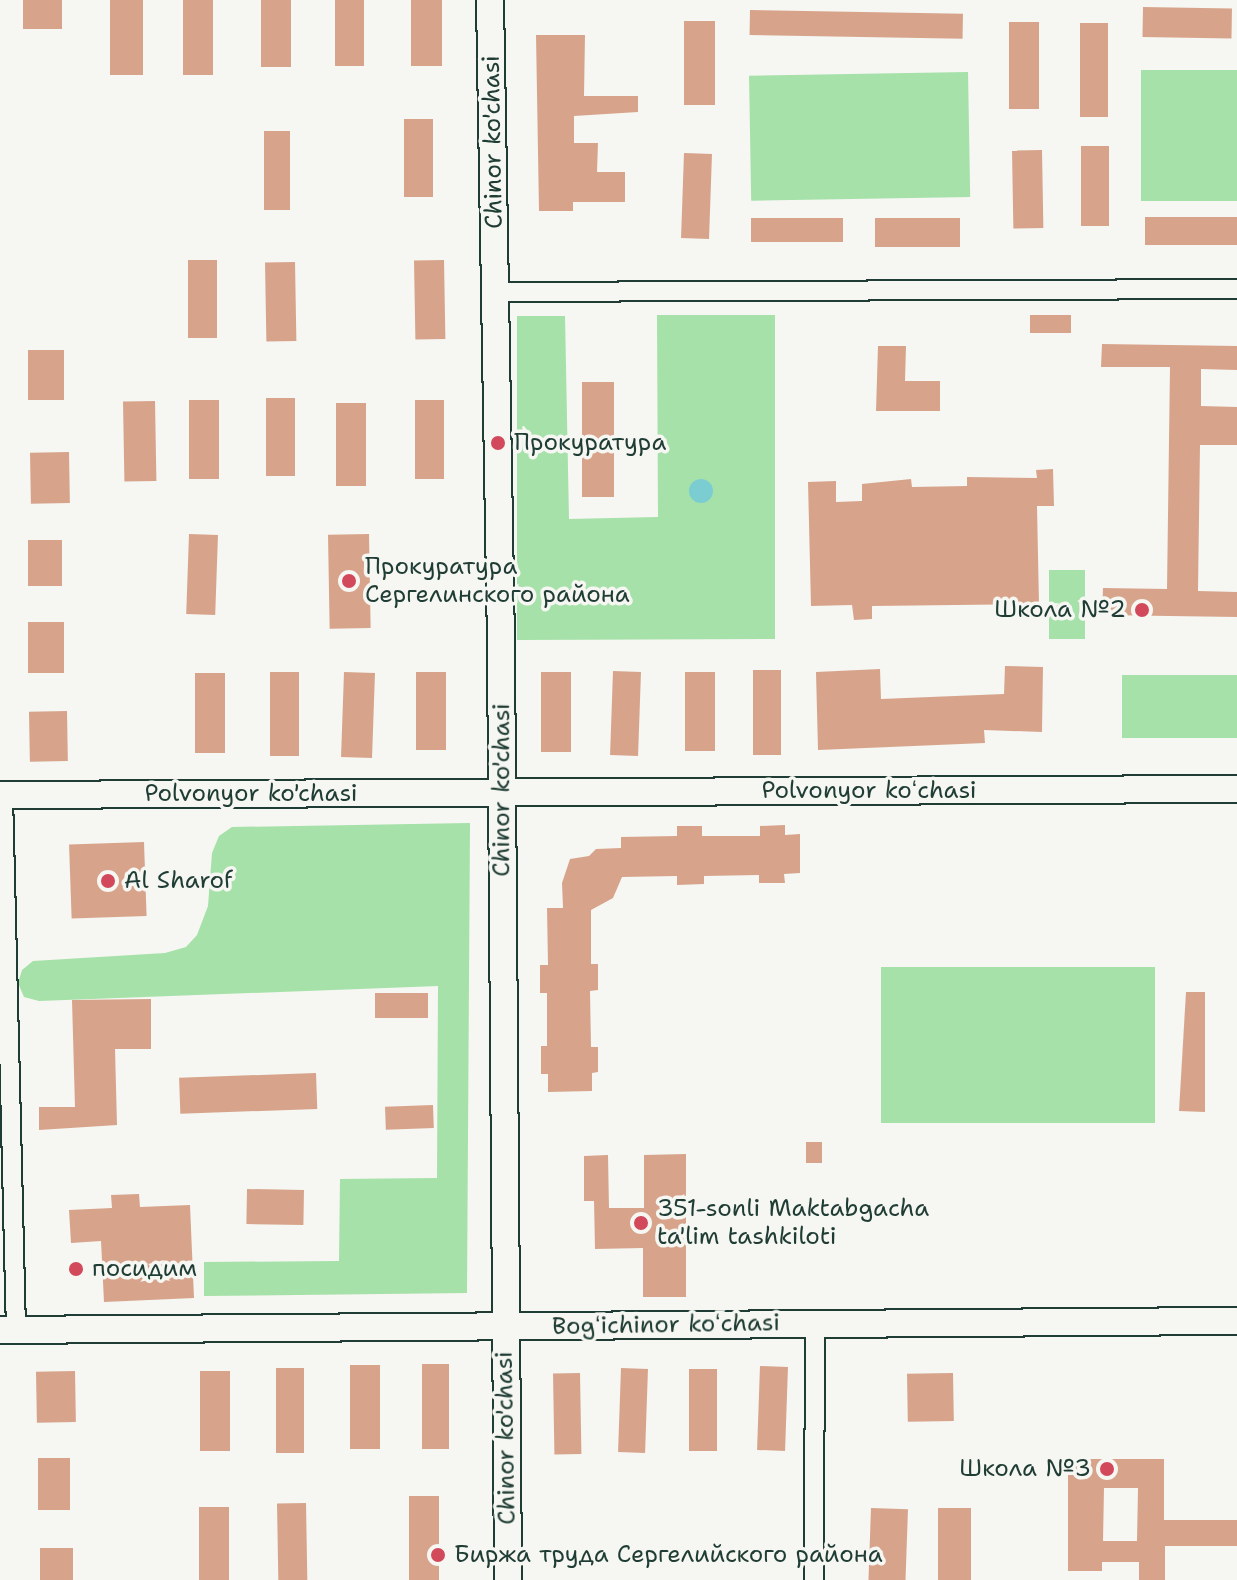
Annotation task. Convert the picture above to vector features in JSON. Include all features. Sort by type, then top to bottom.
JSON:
[{"type":"street","name":"Chinor ko'chasi","points":[[490,0],[508,1580]]},
{"type":"street","points":[[495,292],[1237,289]]},
{"type":"street","name":"Polvonyor koʻchasi","points":[[501,794],[1237,789]]},
{"type":"street","name":"Polvonyor ko'chasi","points":[[2,795],[501,794]]},
{"type":"street","points":[[2,795],[8,1330]]},
{"type":"street","name":"Bogʻichinor koʻchasi","points":[[8,1330],[1237,1321]]},
{"type":"street","points":[[814,1580],[815,1323]]},
{"type":"green space","points":[[1141,70],[1237,70],[1237,201],[1141,201]]},
{"type":"green space","points":[[968,72],[970,197],[751,201],[749,76]]},
{"type":"green space","points":[[657,315],[775,315],[775,639],[517,640],[517,316],[565,316],[569,519],[658,517]]},
{"type":"green space","points":[[1049,570],[1085,570],[1085,639],[1049,639]]},
{"type":"green space","points":[[1122,675],[1237,675],[1237,738],[1122,738]]},
{"type":"green space","points":[[470,823],[467,1293],[204,1296],[204,1262],[339,1261],[340,1179],[437,1178],[438,986],[39,1001],[24,997],[18,983],[22,970],[33,961],[165,953],[186,947],[197,935],[208,906],[212,853],[219,836],[232,827]]},
{"type":"green space","points":[[881,967],[1155,967],[1155,1123],[881,1123]]},
{"type":"water","points":[[701,479],[710,482],[713,491],[710,500],[701,503],[692,500],[689,491],[692,482]]},
{"type":"building","points":[[23,0],[62,0],[62,29],[23,29]]},
{"type":"building","points":[[110,0],[143,0],[143,75],[110,75]]},
{"type":"building","points":[[183,0],[213,0],[213,75],[183,75]]},
{"type":"building","points":[[261,0],[291,0],[291,67],[261,67]]},
{"type":"building","points":[[335,0],[364,0],[364,66],[335,66]]},
{"type":"building","points":[[411,0],[442,0],[442,66],[411,66]]},
{"type":"building","points":[[1143,7],[1232,9],[1231,39],[1142,37]]},
{"type":"building","points":[[750,10],[963,14],[963,39],[750,35]]},
{"type":"building","points":[[684,21],[715,21],[715,105],[684,105]]},
{"type":"building","points":[[1009,22],[1039,22],[1039,109],[1009,109]]},
{"type":"building","points":[[1080,23],[1108,23],[1108,117],[1080,117]]},
{"type":"building","points":[[536,35],[585,35],[584,96],[638,96],[638,112],[574,116],[574,143],[598,143],[597,172],[625,172],[625,202],[573,202],[573,211],[539,211]]},
{"type":"building","points":[[404,119],[433,119],[433,197],[404,197]]},
{"type":"building","points":[[264,131],[290,131],[290,210],[264,210]]},
{"type":"building","points":[[1081,146],[1109,146],[1109,226],[1081,226]]},
{"type":"building","points":[[1042,150],[1043,228],[1013,229],[1012,151]]},
{"type":"building","points":[[684,153],[712,154],[709,239],[681,238]]},
{"type":"building","points":[[1145,217],[1237,217],[1237,245],[1145,245]]},
{"type":"building","points":[[751,218],[843,218],[843,242],[751,242]]},
{"type":"building","points":[[875,218],[960,218],[960,247],[875,247]]},
{"type":"building","points":[[188,260],[217,260],[217,338],[188,338]]},
{"type":"building","points":[[444,260],[445,339],[415,340],[414,261]]},
{"type":"building","points":[[295,262],[296,341],[266,342],[265,263]]},
{"type":"building","points":[[1030,315],[1071,315],[1071,333],[1030,333]]},
{"type":"building","points":[[1102,344],[1237,346],[1237,370],[1201,369],[1201,406],[1237,407],[1237,445],[1200,445],[1198,591],[1237,592],[1237,617],[1102,615],[1103,588],[1167,589],[1170,367],[1101,367]]},
{"type":"building","points":[[878,346],[906,346],[905,381],[940,381],[940,411],[876,411]]},
{"type":"building","points":[[28,350],[64,350],[64,400],[28,400]]},
{"type":"building","points":[[582,382],[614,382],[614,497],[582,497]]},
{"type":"building","points":[[266,398],[295,398],[295,476],[266,476]]},
{"type":"building","points":[[189,400],[219,400],[219,479],[189,479]]},
{"type":"building","points":[[415,400],[444,400],[444,479],[415,479]]},
{"type":"building","points":[[155,401],[156,481],[124,482],[123,402]]},
{"type":"building","points":[[336,403],[366,403],[366,486],[336,486]]},
{"type":"building","points":[[69,452],[70,503],[31,504],[30,453]]},
{"type":"building","points":[[1053,469],[1054,506],[1037,506],[1039,604],[872,606],[872,619],[854,620],[852,605],[811,606],[808,482],[836,481],[836,502],[862,501],[862,484],[911,479],[912,487],[967,486],[967,477],[1037,478],[1036,470]]},
{"type":"building","points":[[189,534],[218,535],[215,615],[186,614]]},
{"type":"building","name":"Прокуратура Сергелинского района","points":[[369,534],[371,628],[330,629],[328,535]]},
{"type":"building","points":[[28,540],[62,540],[62,586],[28,586]]},
{"type":"building","points":[[28,622],[64,622],[64,673],[28,673]]},
{"type":"building","points":[[1005,666],[1043,667],[1042,732],[984,730],[985,743],[818,750],[816,672],[880,669],[881,699],[1004,694]]},
{"type":"building","points":[[753,670],[781,670],[781,755],[753,755]]},
{"type":"building","points":[[613,671],[641,672],[638,756],[610,755]]},
{"type":"building","points":[[270,672],[299,672],[299,756],[270,756]]},
{"type":"building","points":[[344,672],[375,673],[372,758],[341,757]]},
{"type":"building","points":[[416,672],[446,672],[446,750],[416,750]]},
{"type":"building","points":[[541,672],[571,672],[571,752],[541,752]]},
{"type":"building","points":[[685,672],[715,672],[715,751],[685,751]]},
{"type":"building","points":[[195,673],[225,673],[225,753],[195,753]]},
{"type":"building","points":[[67,711],[68,761],[30,762],[29,712]]},
{"type":"building","points":[[785,825],[785,835],[800,834],[800,873],[784,874],[785,883],[759,883],[759,875],[704,876],[704,884],[677,885],[677,876],[622,877],[613,898],[591,910],[591,964],[598,964],[598,990],[590,991],[591,1047],[598,1047],[598,1072],[592,1073],[592,1091],[548,1092],[548,1074],[541,1074],[541,1046],[547,1046],[547,993],[540,993],[540,965],[548,965],[547,908],[563,908],[562,883],[570,859],[589,856],[596,849],[621,848],[621,837],[677,836],[677,826],[702,826],[702,836],[760,836],[760,826]]},
{"type":"building","points":[[144,842],[147,916],[72,919],[69,845]]},
{"type":"building","points":[[1186,992],[1205,992],[1205,1112],[1179,1111]]},
{"type":"building","points":[[375,993],[428,993],[428,1018],[375,1018]]},
{"type":"building","points":[[151,999],[151,1049],[115,1049],[117,1125],[39,1130],[39,1107],[75,1107],[72,1000]]},
{"type":"building","points":[[316,1073],[317,1109],[180,1114],[179,1078]]},
{"type":"building","points":[[433,1105],[434,1128],[386,1130],[385,1107]]},
{"type":"building","points":[[806,1142],[822,1142],[822,1163],[806,1163]]},
{"type":"building","points":[[686,1154],[686,1297],[643,1297],[643,1248],[595,1249],[594,1201],[584,1201],[584,1156],[608,1155],[609,1208],[644,1208],[644,1155]]},
{"type":"building","points":[[247,1189],[304,1190],[303,1225],[246,1224]]},
{"type":"building","points":[[139,1194],[140,1207],[190,1205],[194,1298],[104,1302],[101,1241],[71,1243],[69,1210],[112,1208],[111,1195]]},
{"type":"building","points":[[422,1364],[449,1364],[449,1449],[422,1449]]},
{"type":"building","points":[[350,1365],[380,1365],[380,1449],[350,1449]]},
{"type":"building","points":[[760,1366],[788,1367],[785,1451],[757,1450]]},
{"type":"building","points":[[276,1368],[304,1368],[304,1453],[276,1453]]},
{"type":"building","points":[[621,1368],[648,1369],[645,1453],[618,1452]]},
{"type":"building","points":[[689,1369],[717,1369],[717,1451],[689,1451]]},
{"type":"building","points":[[75,1371],[76,1422],[37,1423],[36,1372]]},
{"type":"building","points":[[200,1371],[230,1371],[230,1451],[200,1451]]},
{"type":"building","points":[[553,1373],[580,1373],[581,1454],[554,1454]]},
{"type":"building","points":[[953,1373],[954,1421],[908,1422],[907,1374]]},
{"type":"building","points":[[38,1458],[70,1458],[70,1510],[38,1510]]},
{"type":"building","points":[[1068,1459],[1164,1459],[1164,1520],[1237,1520],[1237,1546],[1165,1546],[1165,1580],[1139,1580],[1139,1562],[1102,1562],[1102,1571],[1068,1571]],"holes":[[[1104,1488],[1138,1488],[1137,1541],[1103,1541]]]},
{"type":"building","points":[[409,1496],[439,1496],[439,1580],[409,1580]]},
{"type":"building","points":[[306,1503],[307,1580],[278,1580],[277,1504]]},
{"type":"building","points":[[199,1507],[229,1507],[229,1580],[199,1580]]},
{"type":"building","points":[[871,1508],[908,1509],[906,1580],[868,1580]]},
{"type":"building","points":[[938,1508],[971,1508],[971,1580],[938,1580]]},
{"type":"building","points":[[40,1548],[73,1548],[73,1580],[40,1580]]},
{"type":"place","name":"Прокуратура","points":[[498,443]]},
{"type":"place","name":"Прокуратура Сергелинского района","points":[[349,581]]},
{"type":"place","name":"Школа №2","points":[[1142,610]]},
{"type":"place","name":"Al Sharof","points":[[108,881]]},
{"type":"place","name":"351-sonli Maktabgacha ta'lim tashkiloti","points":[[641,1223]]},
{"type":"place","name":"посидим","points":[[76,1269]]},
{"type":"place","name":"Школа №3","points":[[1107,1469]]},
{"type":"place","name":"Биржа труда Сергелийского района","points":[[438,1555]]}]
